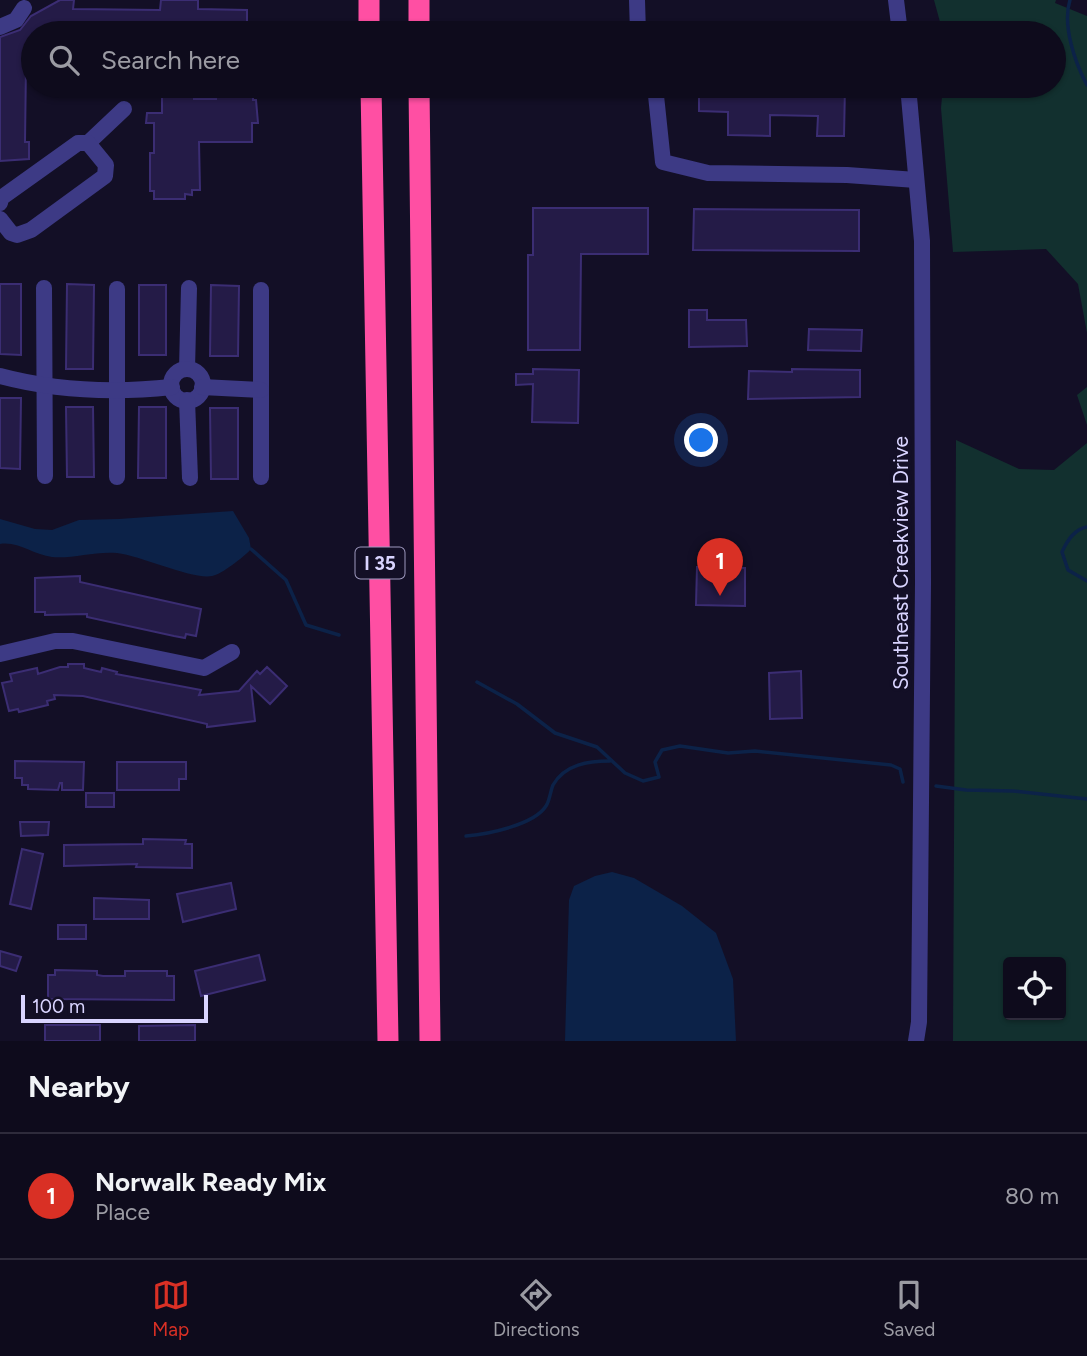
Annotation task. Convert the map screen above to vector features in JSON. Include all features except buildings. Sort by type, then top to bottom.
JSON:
[{"type":"highway","points":[[369,0],[369,21]]},
{"type":"highway","points":[[419,0],[419,21]]},
{"type":"highway","name":"I 35","points":[[371,98],[388,1041]]},
{"type":"highway","name":"I 35","points":[[419,98],[430,1041]]},
{"type":"street","points":[[638,0],[638,21]]},
{"type":"street","points":[[896,0],[899,21]]},
{"type":"street","points":[[0,27],[16,20],[24,8]]},
{"type":"street","points":[[656,98],[663,162],[708,173],[847,175],[916,180]]},
{"type":"street","name":"Southeast Creekview Drive","points":[[909,98],[922,241],[923,583],[919,1022],[916,1041]]},
{"type":"street","points":[[3,193],[78,143],[88,143],[124,109]]},
{"type":"street","points":[[0,219],[11,233],[18,235],[31,230],[105,176],[106,165],[88,143]]},
{"type":"street","points":[[44,288],[45,476]]},
{"type":"street","points":[[187,369],[189,288]]},
{"type":"street","points":[[117,289],[117,477]]},
{"type":"street","points":[[261,290],[261,477]]},
{"type":"street","points":[[187,369],[199,374],[202,387],[196,397],[187,400],[178,397],[172,387],[175,375],[187,369]]},
{"type":"street","points":[[0,376],[45,385],[117,391],[172,387]]},
{"type":"street","points":[[202,387],[261,390]]},
{"type":"street","points":[[187,400],[190,478]]},
{"type":"street","points":[[0,654],[55,641],[73,641],[204,668],[232,652]]},
{"type":"green space","points":[[934,0],[1056,0],[1055,3],[1087,16],[1087,333],[1078,284],[1046,249],[953,252],[941,108],[942,98],[1066,98],[1066,21],[940,21]]},
{"type":"green space","points":[[1087,387],[1087,425],[1077,395]]},
{"type":"green space","points":[[956,440],[1019,469],[1054,470],[1087,443],[1087,1041],[953,1041]]},
{"type":"water","points":[[233,511],[249,538],[251,549],[227,569],[212,576],[193,575],[117,553],[52,557],[13,544],[0,544],[0,519],[35,529],[52,530],[79,520]]},
{"type":"water","points":[[612,872],[634,878],[682,906],[716,933],[733,979],[736,1041],[565,1041],[569,900],[574,886],[595,876]]},
{"type":"waterway","points":[[1070,0],[1068,21],[1071,44],[1087,85]]},
{"type":"waterway","points":[[1087,527],[1075,533],[1062,552],[1068,570],[1087,581]]},
{"type":"waterway","points":[[251,549],[286,580],[306,625],[339,635]]},
{"type":"waterway","points":[[477,682],[517,704],[555,733],[597,747],[625,773],[643,781],[659,777],[655,762],[662,750],[680,746],[728,753],[755,751],[891,765],[900,769],[903,782]]},
{"type":"waterway","points":[[466,836],[498,831],[532,818],[546,806],[553,785],[564,772],[586,763],[610,761]]},
{"type":"waterway","points":[[936,786],[1087,799]]},
{"type":"place","name":"Norwalk Ready Mix","points":[[720,596]]}]
